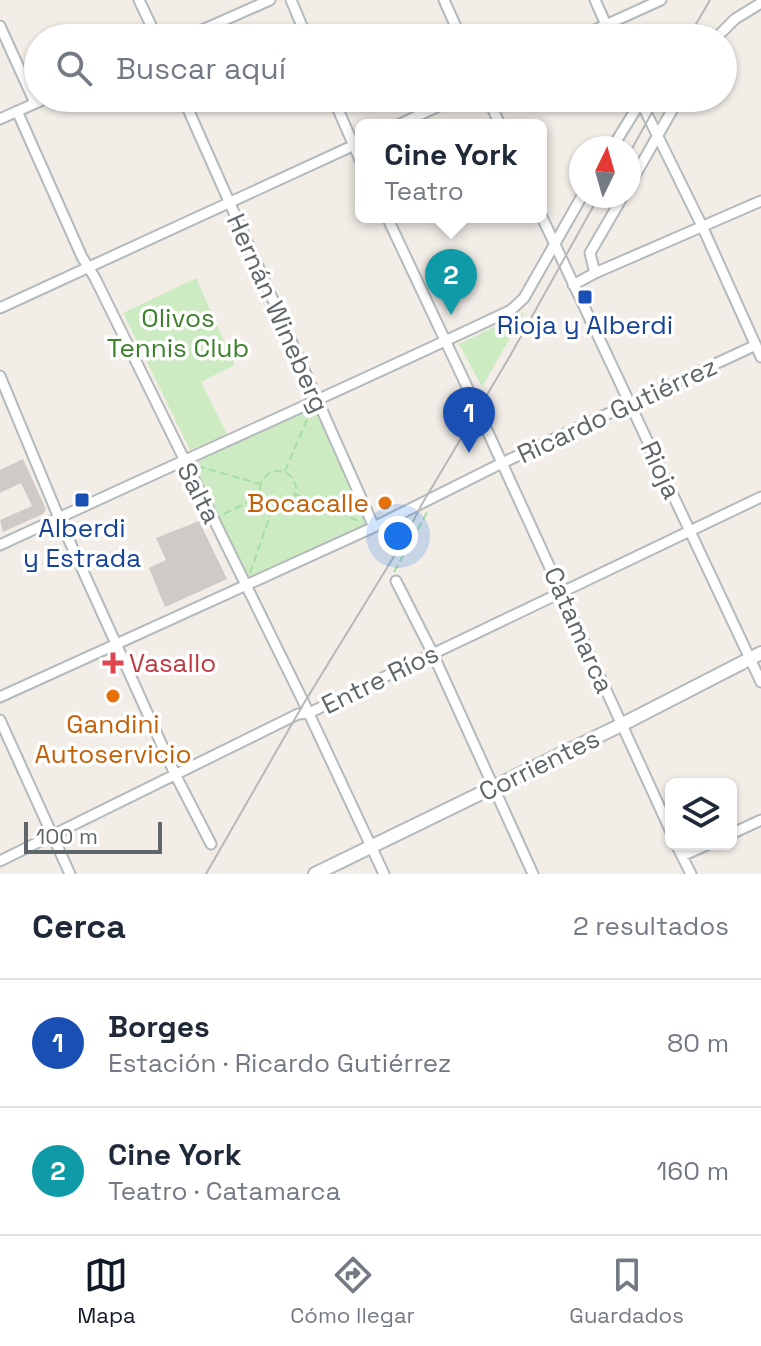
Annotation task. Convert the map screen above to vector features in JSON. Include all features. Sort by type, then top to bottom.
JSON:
[{"type":"street","points":[[139,0],[150,24]]},
{"type":"street","points":[[216,24],[270,0]]},
{"type":"street","points":[[291,0],[301,24]]},
{"type":"street","points":[[444,0],[455,24]]},
{"type":"street","points":[[595,0],[606,23],[661,0]]},
{"type":"street","points":[[730,24],[761,3]]},
{"type":"street","points":[[0,26],[24,79]]},
{"type":"street","points":[[0,119],[24,108]]},
{"type":"street","name":"Salta","points":[[17,111],[88,267],[246,582],[384,874]]},
{"type":"street","name":"Hernán Wineberg","points":[[189,112],[370,526]]},
{"type":"street","points":[[340,112],[355,140]]},
{"type":"street","points":[[619,136],[633,112]]},
{"type":"street","points":[[647,112],[761,357]]},
{"type":"street","points":[[641,166],[671,112]]},
{"type":"street","points":[[0,308],[355,145]]},
{"type":"street","points":[[573,285],[761,201]]},
{"type":"street","points":[[0,545],[511,310],[524,298],[575,208]]},
{"type":"street","points":[[595,273],[590,253],[616,208]]},
{"type":"street","points":[[390,223],[469,391]]},
{"type":"street","name":"Rioja","points":[[544,223],[689,531],[755,656],[761,682]]},
{"type":"street","name":"Ricardo Gutiérrez","points":[[0,697],[432,499],[502,463],[756,345]]},
{"type":"street","points":[[0,376],[59,518],[175,774],[211,844]]},
{"type":"street","name":"Catamarca","points":[[484,428],[665,819]]},
{"type":"street","name":"Entre Ríos","points":[[0,861],[298,714],[309,713],[761,497]]},
{"type":"street","points":[[396,581],[433,654],[533,874]]},
{"type":"street","name":"Corrientes","points":[[315,874],[755,656]]},
{"type":"street","points":[[0,720],[70,874]]},
{"type":"street","points":[[737,831],[761,820]]},
{"type":"street","points":[[679,850],[691,874]]},
{"type":"street","points":[[682,856],[696,850]]},
{"type":"path","points":[[285,472],[316,399]]},
{"type":"path","points":[[471,404],[463,418],[484,428]]},
{"type":"path","points":[[205,458],[192,465],[261,485]]},
{"type":"path","points":[[273,472],[285,472],[294,480],[295,494],[286,504],[273,505],[262,496],[261,485],[273,472]]},
{"type":"path","points":[[295,494],[370,526]]},
{"type":"path","points":[[217,517],[262,496]]},
{"type":"path","points":[[396,581],[393,573],[432,499]]},
{"type":"path","points":[[246,582],[273,505]]},
{"type":"path","points":[[361,511],[370,526]]},
{"type":"path","points":[[353,530],[370,526]]},
{"type":"path","points":[[241,566],[246,582]]},
{"type":"path","points":[[246,582],[261,573]]},
{"type":"green space","name":"Olivos Tennis Club","points":[[196,278],[235,365],[201,382],[227,434],[190,450],[123,313]]},
{"type":"green space","points":[[525,312],[482,387],[459,344]]},
{"type":"green space","points":[[316,399],[374,527],[245,585],[184,463]]},
{"type":"building","points":[[23,459],[46,509],[43,514],[3,532],[0,520],[32,506],[21,483],[0,493],[0,470]]},
{"type":"building","points":[[199,521],[227,579],[165,607],[149,568],[166,560],[156,538]]},
{"type":"tram line","points":[[696,24],[710,0]]},
{"type":"tram line","points":[[639,136],[652,112]]},
{"type":"tram line","points":[[206,874],[304,703],[401,545],[592,208]]},
{"type":"place","name":"Rioja y Alberdi","points":[[585,297]]},
{"type":"place","name":"Cine York","points":[[451,315]]},
{"type":"place","name":"Borges","points":[[469,453]]},
{"type":"place","name":"Alberdi y Estrada","points":[[82,500]]},
{"type":"place","name":"Bocacalle","points":[[385,503]]},
{"type":"place","name":"Vasallo","points":[[113,663]]},
{"type":"place","name":"Gandini Autoservicio","points":[[113,696]]}]
